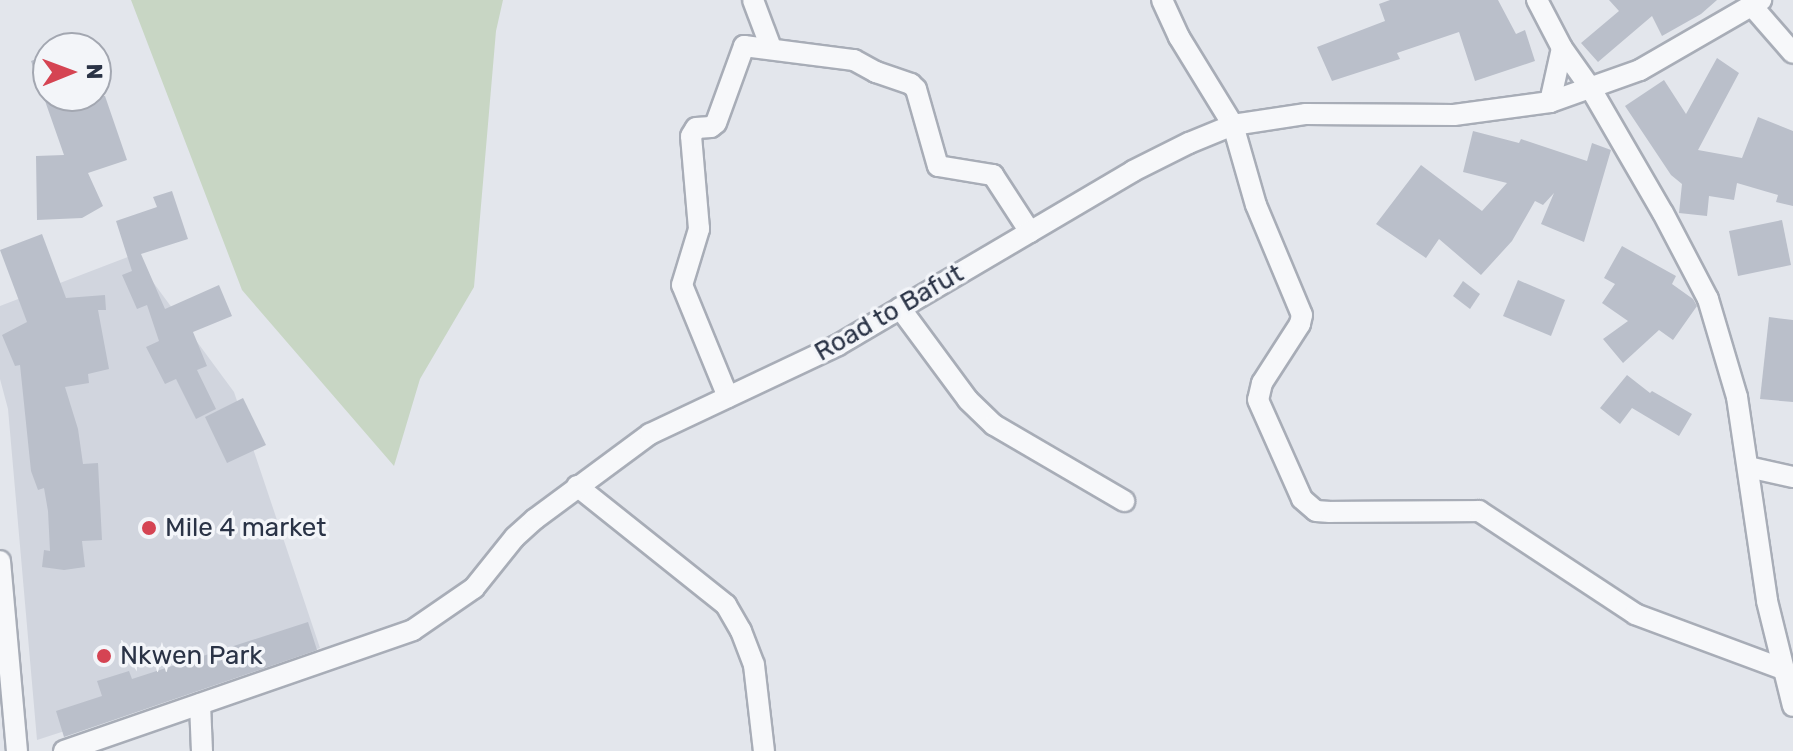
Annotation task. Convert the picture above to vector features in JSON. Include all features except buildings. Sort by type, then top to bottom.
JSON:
[{"type":"street","points":[[753,0],[771,48]]},
{"type":"street","points":[[1162,0],[1179,37],[1233,125],[1256,205],[1302,315],[1300,324],[1262,383],[1258,400],[1302,499],[1316,511],[1330,512],[1479,511],[1635,614],[1783,669]]},
{"type":"street","points":[[1537,0],[1562,48],[1591,89],[1670,225],[1708,299],[1737,397],[1767,601],[1793,706]]},
{"type":"street","points":[[1756,3],[1793,53]]},
{"type":"street","name":"Road to Bafut","points":[[64,751],[413,630],[481,581],[515,537],[577,486],[650,434],[838,345],[1133,171],[1233,125],[1306,114],[1454,115],[1550,102],[1640,70],[1756,3]]},
{"type":"street","points":[[728,397],[682,285],[699,229],[691,136],[696,128],[711,127],[716,123],[744,46],[854,60],[876,72],[911,84],[916,89],[938,166],[993,175],[1030,232]]},
{"type":"street","points":[[1550,102],[1562,48]]},
{"type":"street","points":[[900,308],[968,400],[994,425],[1124,501]]},
{"type":"street","points":[[1748,467],[1793,477]]},
{"type":"street","points":[[577,486],[726,605],[741,631],[754,665],[764,751]]},
{"type":"street","points":[[0,561],[17,751]]},
{"type":"street","points":[[200,704],[202,751]]},
{"type":"shaded area","name":"Mile 4 market","points":[[133,255],[234,392],[320,648],[37,740],[8,409],[0,379],[0,306]]},
{"type":"green space","points":[[131,0],[503,0],[496,31],[474,287],[420,379],[394,466],[242,290]]},
{"type":"place","name":"Mile 4 market","points":[[149,528]]},
{"type":"place","name":"Nkwen Park","points":[[104,656]]}]
